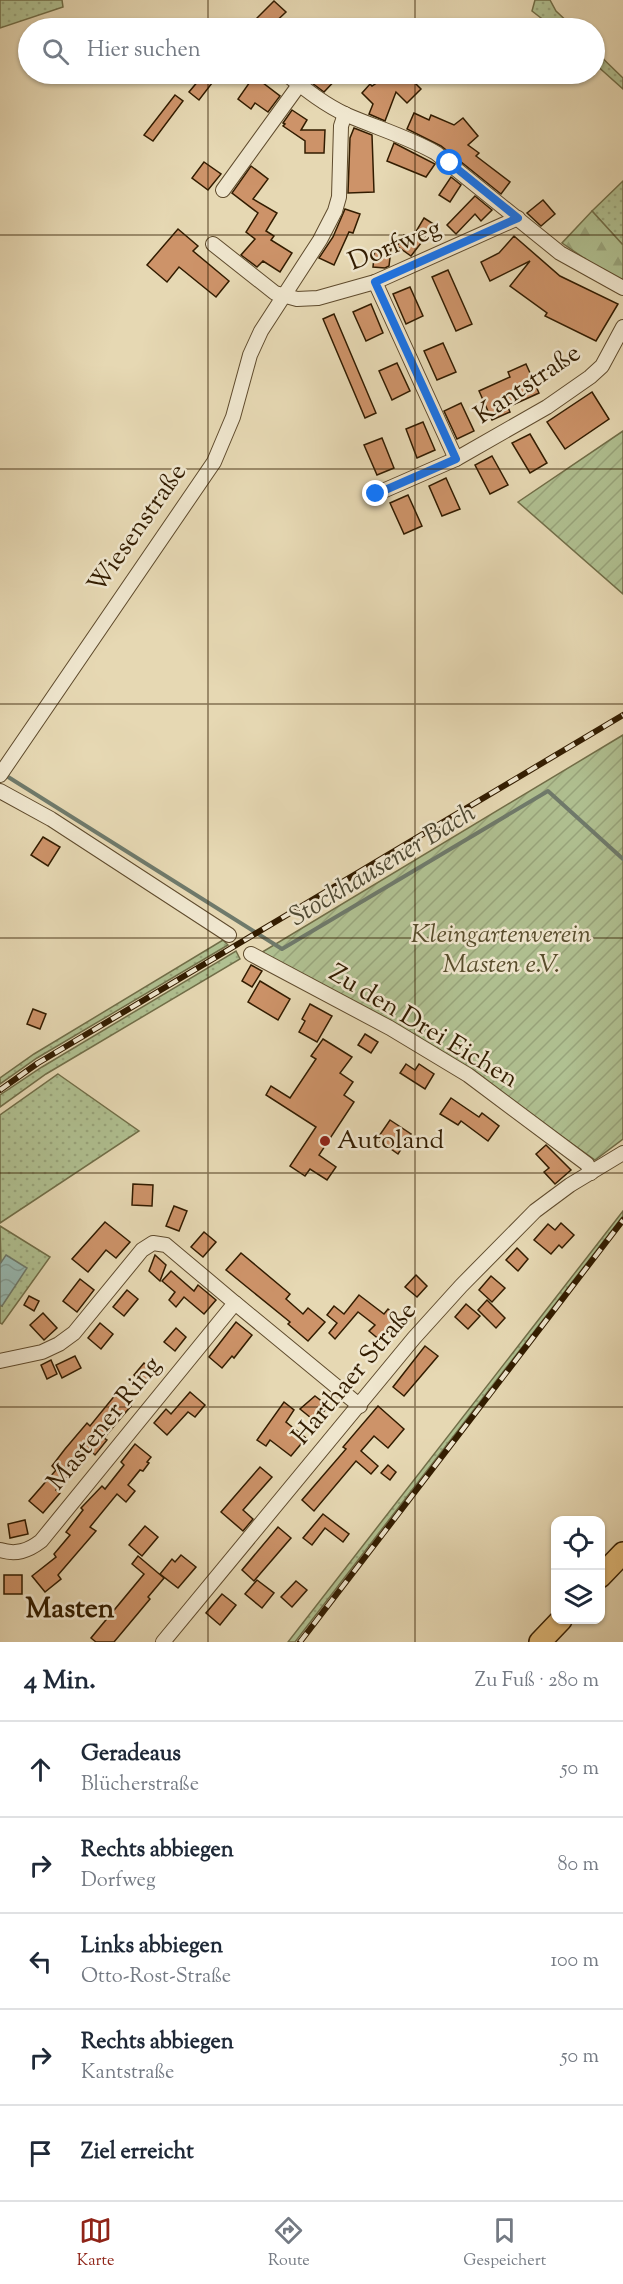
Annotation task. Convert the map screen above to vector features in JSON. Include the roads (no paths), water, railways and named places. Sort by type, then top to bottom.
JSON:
[{"type":"main road","points":[[605,1572],[623,1553]]},
{"type":"main road","points":[[540,1642],[557,1624]]},
{"type":"street","points":[[223,190],[299,85],[345,114],[422,145],[436,153],[574,262],[623,288]]},
{"type":"street","name":"Wiesenstraße","points":[[2,772],[214,462],[233,417],[250,355],[261,331],[272,311],[285,297],[335,211],[339,196],[341,126],[345,114]]},
{"type":"street","name":"Dorfweg","points":[[285,297],[318,298],[375,282],[518,218]]},
{"type":"street","points":[[213,244],[275,293],[285,297]]},
{"type":"street","points":[[375,282],[456,459]]},
{"type":"street","name":"Kantstraße","points":[[376,494],[456,459],[547,408],[602,366],[623,327]]},
{"type":"street","points":[[0,791],[51,819],[229,935]]},
{"type":"street","name":"Zu den Drei Eichen","points":[[251,954],[390,1028],[468,1075],[587,1164],[591,1173]]},
{"type":"street","name":"Harthaer Straße","points":[[163,1642],[414,1338],[513,1233],[553,1197],[623,1153]]},
{"type":"street","points":[[0,1361],[42,1352],[59,1344],[74,1333],[142,1250],[153,1243],[166,1245],[360,1406]]},
{"type":"street","name":"Mastener Ring","points":[[0,1550],[15,1553],[29,1550],[41,1541],[235,1303]]},
{"type":"water","points":[[6,1255],[27,1268],[2,1306],[0,1305],[0,1264]]},
{"type":"waterway","name":"Stockhausener Bach","points":[[5,775],[282,949],[548,791],[623,859]]},
{"type":"railway","points":[[0,1090],[38,1063],[623,715]]},
{"type":"railway","points":[[300,1642],[623,1220]]},
{"type":"place","name":"Autoland","points":[[325,1141]]},
{"type":"district","name":"Masten","points":[[70,1610]]},
{"type":"park label","name":"Kleingartenverein Masten e.V.","points":[[501,950]]}]
